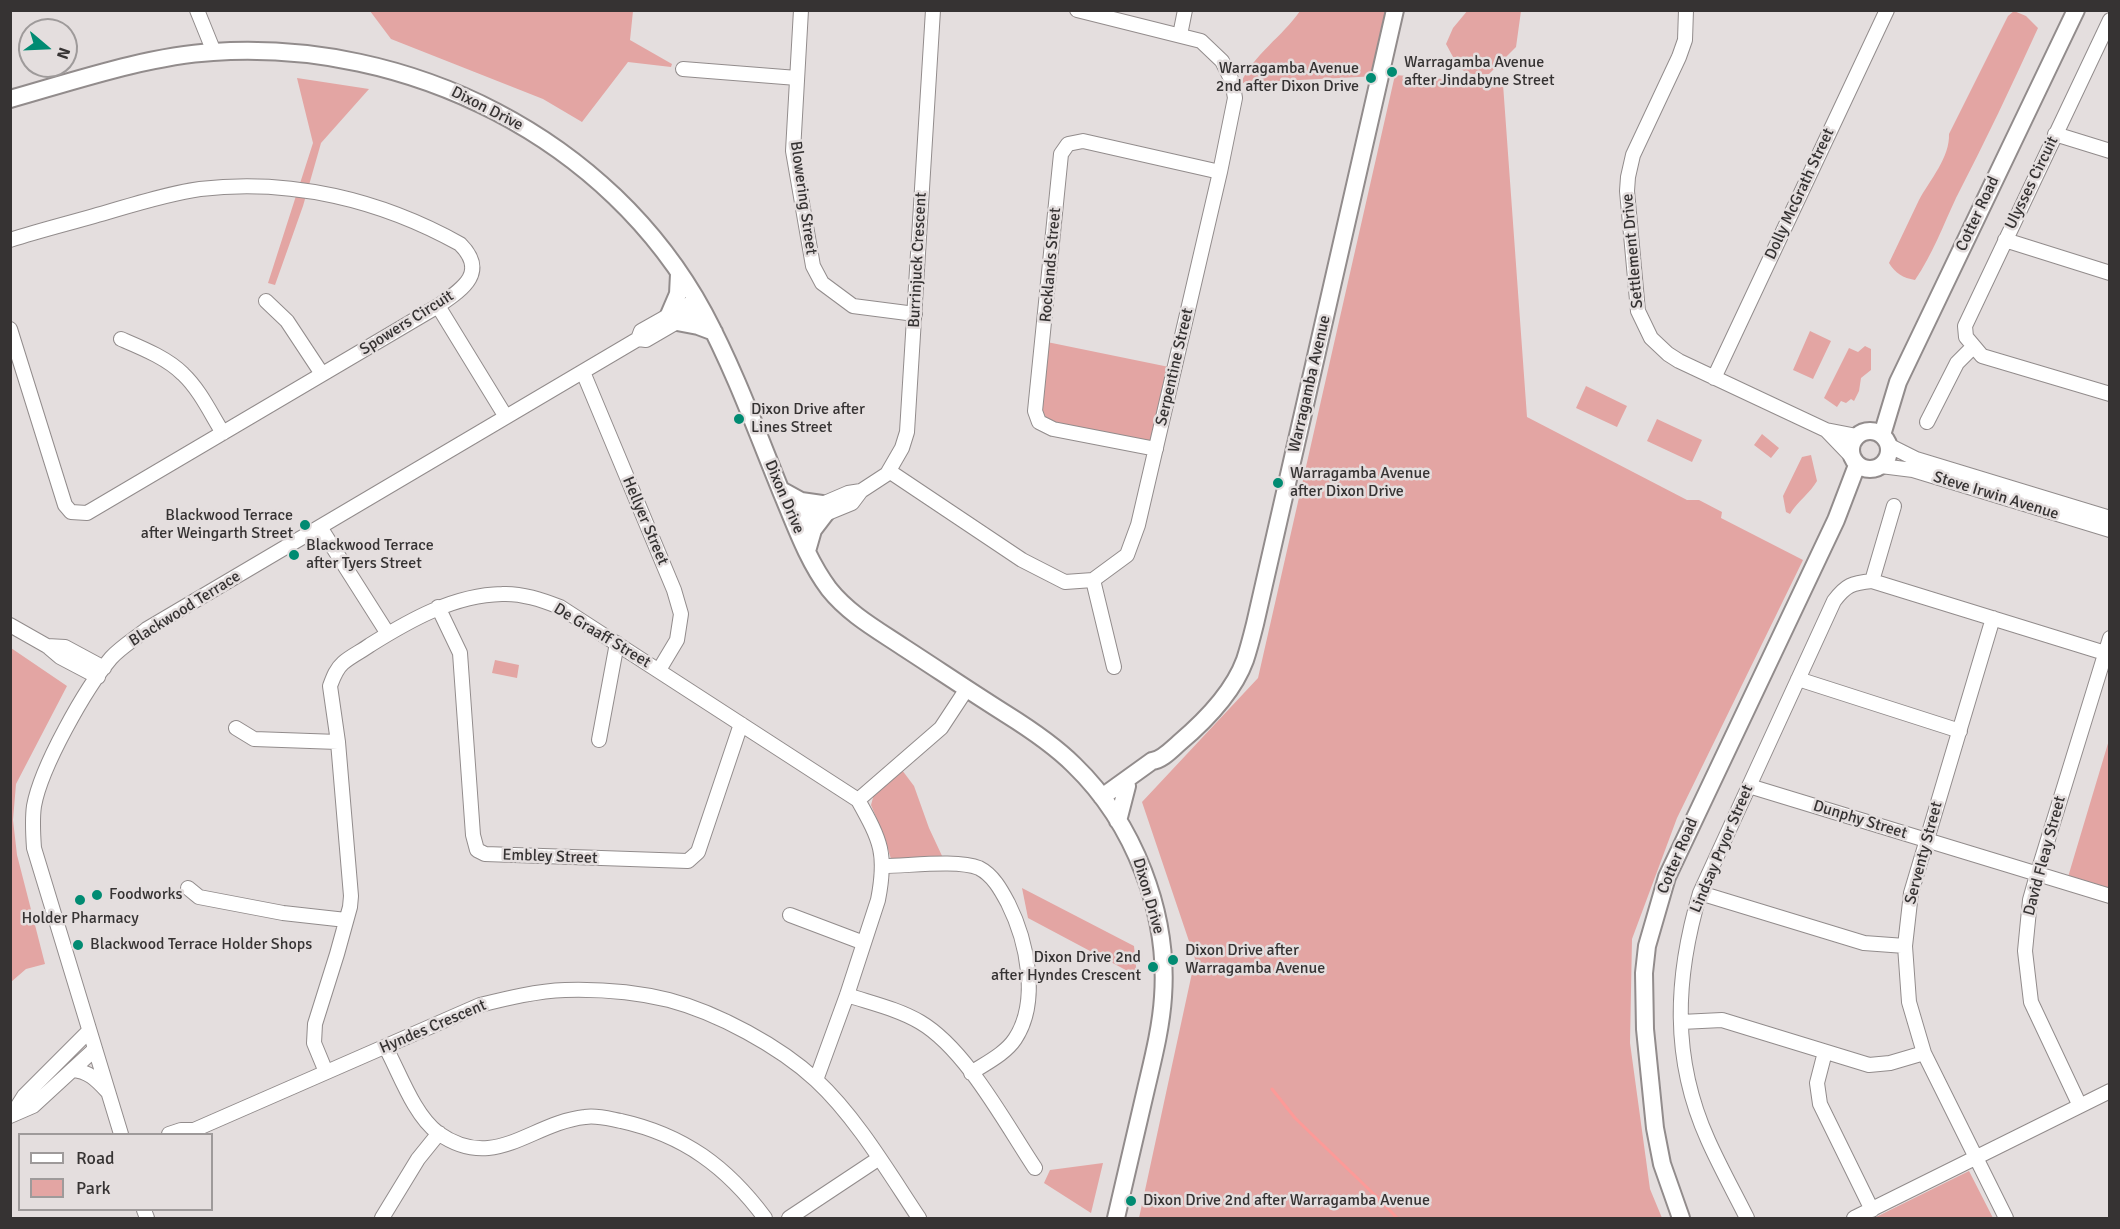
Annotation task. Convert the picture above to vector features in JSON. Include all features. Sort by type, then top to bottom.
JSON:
[{"type":"main road","name":"Warragamba Avenue","points":[[1104,800],[1203,723],[1224,696],[1244,662],[1255,624],[1395,10]]},
{"type":"main road","name":"Cotter Road","points":[[2058,45],[2070,10]]},
{"type":"main road","name":"Cotter Road","points":[[1873,437],[2076,10]]},
{"type":"main road","name":"Dixon Drive","points":[[15,95],[166,59],[214,52],[331,56],[424,80],[486,105],[542,138],[584,170],[628,210],[679,274],[714,332],[807,551],[829,589],[857,617],[1048,742],[1085,777],[1104,800],[1136,854],[1155,911],[1163,963],[1164,994],[1160,1030],[1116,1218]]},
{"type":"main road","points":[[679,274],[673,319],[714,332]]},
{"type":"main road","points":[[1873,437],[1888,456],[1865,464],[1851,445],[1873,437]]},
{"type":"main road","name":"Cotter Road","points":[[1681,1218],[1662,1164],[1655,1128],[1645,1029],[1644,973],[1647,946],[1667,877],[1836,520],[1865,464]]},
{"type":"main road","points":[[781,490],[801,501],[824,508],[813,530],[807,551]]},
{"type":"main road","points":[[1085,777],[1126,784],[1118,821]]},
{"type":"street","points":[[197,10],[214,52]]},
{"type":"street","name":"Blowering Street","points":[[801,10],[793,151],[813,266],[822,283],[853,306],[915,314]]},
{"type":"street","name":"Burrinjuck Crescent","points":[[794,521],[824,508],[848,493],[861,492],[877,482],[889,471],[902,448],[907,432],[933,10]]},
{"type":"street","name":"Serpentine Street","points":[[1077,10],[1201,41],[1222,61],[1232,81],[1235,98],[1138,525],[1127,555],[1093,580]]},
{"type":"street","points":[[1180,35],[1185,10]]},
{"type":"street","name":"Settlement Drive","points":[[1686,10],[1685,40],[1679,57],[1630,164],[1628,191],[1633,279],[1638,311],[1651,338],[1668,354],[1826,430],[1865,464]]},
{"type":"street","name":"Dolly McGrath Street","points":[[1714,378],[1887,10]]},
{"type":"street","name":"Ulysses Circuit","points":[[1973,347],[1966,337],[1965,326],[2108,26]]},
{"type":"street","points":[[683,69],[797,78]]},
{"type":"street","points":[[2055,134],[2109,151]]},
{"type":"street","name":"Rocklands Street","points":[[1156,449],[1053,429],[1039,422],[1035,411],[1061,154],[1068,144],[1083,141],[1220,172]]},
{"type":"street","name":"Spowers Circuit","points":[[10,240],[199,189],[240,186],[303,189],[386,209],[460,244],[467,251],[471,260],[471,277],[462,289],[438,306],[87,513],[71,512],[65,505],[10,328]]},
{"type":"street","points":[[2005,240],[2109,273]]},
{"type":"street","points":[[266,300],[288,321],[322,374]]},
{"type":"street","name":"Blackwood Terrace","points":[[121,1133],[34,848],[33,831],[34,805],[43,776],[76,711],[112,657],[147,629],[638,339],[641,331],[673,319],[699,304]]},
{"type":"street","points":[[438,306],[506,417]]},
{"type":"street","points":[[121,339],[146,350],[184,374],[223,433]]},
{"type":"street","points":[[1927,422],[1957,363],[1973,347],[1982,356],[2109,394]]},
{"type":"street","name":"Hellyer Street","points":[[583,372],[674,590],[681,614],[677,640],[659,670]]},
{"type":"street","name":"Settlement Drive","points":[[1826,430],[1873,437]]},
{"type":"street","name":"Steve Irwin Avenue","points":[[1873,437],[1916,459],[2109,518]]},
{"type":"street","name":"Steve Irwin Avenue","points":[[1865,464],[1912,470],[2109,530]]},
{"type":"street","points":[[889,471],[1022,560],[1065,582],[1093,580],[1114,667]]},
{"type":"street","points":[[1894,506],[1872,581],[2105,653]]},
{"type":"street","points":[[320,527],[388,634]]},
{"type":"street","name":"Lindsay Pryor Street","points":[[1748,1218],[1708,1139],[1695,1103],[1685,1064],[1681,1022],[1681,975],[1688,933],[1700,892],[1834,601],[1844,588],[1856,583],[1872,581]]},
{"type":"street","name":"De Graaff Street","points":[[326,1072],[314,1043],[315,1024],[350,907],[350,876],[338,742],[330,686],[344,662],[388,634],[438,607],[474,597],[501,594],[517,595],[560,607],[858,801],[875,830],[884,866],[878,900],[816,1080]]},
{"type":"street","name":"Embley Street","points":[[438,607],[460,653],[473,835],[477,850],[485,854],[688,861],[698,852],[741,724]]},
{"type":"street","name":"Serventy Street","points":[[1993,618],[1911,893],[1905,946],[1909,1002],[1924,1053],[2006,1218]]},
{"type":"street","points":[[10,625],[71,663],[101,673]]},
{"type":"street","name":"David Fleay Street","points":[[2080,1106],[2031,1002],[2025,942],[2030,900],[2037,874],[2109,638]]},
{"type":"street","points":[[599,740],[617,643]]},
{"type":"street","points":[[47,646],[65,647],[101,673]]},
{"type":"street","points":[[71,663],[80,672],[84,687],[76,711]]},
{"type":"street","points":[[1798,679],[1959,730]]},
{"type":"street","points":[[858,801],[941,728],[966,690]]},
{"type":"street","points":[[236,728],[254,739],[338,742]]},
{"type":"street","name":"Dunphy Street","points":[[1749,786],[2109,896]]},
{"type":"street","points":[[884,866],[964,864],[980,869],[990,876],[1000,889],[1018,923],[1026,954],[1027,1007],[1014,1040],[1001,1053],[971,1072]]},
{"type":"street","points":[[188,888],[199,897],[283,913],[346,920]]},
{"type":"street","points":[[1700,892],[1864,943],[1905,946]]},
{"type":"street","points":[[790,915],[864,943]]},
{"type":"street","name":"Hyndes Crescent","points":[[172,1133],[181,1130],[192,1132],[480,1005],[564,990],[623,992],[670,1000],[724,1021],[766,1043],[816,1080],[858,1128],[919,1218]]},
{"type":"street","points":[[847,995],[902,1013],[918,1021],[946,1042],[971,1072],[1035,1168]]},
{"type":"street","points":[[1681,1022],[1722,1020],[1869,1065],[1890,1063],[1924,1053]]},
{"type":"street","points":[[11,1116],[24,1096],[89,1031]]},
{"type":"street","points":[[386,1048],[420,1114],[439,1133],[466,1146],[491,1148],[504,1146],[564,1121],[587,1116],[643,1126],[664,1134],[705,1156],[736,1182],[765,1218]]},
{"type":"street","points":[[11,1116],[33,1106],[95,1049]]},
{"type":"street","points":[[1825,1052],[1817,1083],[1820,1104],[1872,1210]]},
{"type":"street","points":[[72,1070],[86,1072],[108,1092]]},
{"type":"street","points":[[1854,1218],[2109,1092]]},
{"type":"street","points":[[382,1218],[418,1159],[439,1133]]},
{"type":"street","points":[[789,1218],[878,1159]]},
{"type":"green space","points":[[1468,10],[1521,11],[1516,47],[1489,74],[1466,72],[1454,60],[1446,44],[1453,28]]},
{"type":"green space","points":[[370,11],[633,11],[630,40],[672,64],[671,67],[628,62],[582,122],[543,99],[391,39]]},
{"type":"green space","points":[[1300,11],[1394,11],[1378,76],[1241,83],[1253,63]]},
{"type":"green space","points":[[2014,11],[2026,16],[2038,28],[1927,261],[1915,280],[1907,278],[1889,263],[1919,200],[1943,160],[1949,134],[2008,16]]},
{"type":"green space","points":[[1395,75],[1503,84],[1527,417],[1687,500],[1699,500],[1722,512],[1721,518],[1803,560],[1677,818],[1632,939],[1630,1043],[1650,1189],[1662,1218],[1139,1218],[1195,959],[1142,802],[1258,678]]},
{"type":"green space","points":[[297,78],[369,89],[321,143],[303,206],[275,285],[268,283],[313,143]]},
{"type":"green space","points":[[1810,331],[1831,341],[1813,379],[1793,370]]},
{"type":"green space","points":[[1047,342],[1169,367],[1153,437],[1148,442],[1049,422],[1039,409]]},
{"type":"green space","points":[[1865,346],[1871,349],[1871,370],[1861,378],[1859,391],[1854,401],[1851,399],[1846,403],[1841,401],[1837,407],[1824,398],[1849,348],[1858,352]]},
{"type":"green space","points":[[1586,386],[1627,406],[1617,427],[1576,408]]},
{"type":"green space","points":[[1657,419],[1702,440],[1692,462],[1647,441]]},
{"type":"green space","points":[[1762,434],[1779,448],[1771,458],[1754,445]]},
{"type":"green space","points":[[1811,455],[1817,481],[1790,514],[1786,512],[1783,496],[1802,457]]},
{"type":"green space","points":[[11,648],[67,686],[16,784],[13,820],[17,855],[45,964],[26,969],[11,982]]},
{"type":"green space","points":[[495,660],[519,665],[517,678],[492,673]]},
{"type":"green space","points":[[2109,740],[2109,890],[2068,877]]},
{"type":"green space","points":[[902,770],[914,786],[943,858],[902,861],[891,859],[871,805],[874,794]]},
{"type":"green space","points":[[1022,888],[1134,946],[1137,976],[1028,918]]},
{"type":"green space","points":[[1103,1163],[1091,1213],[1044,1183],[1050,1170]]},
{"type":"green space","points":[[1969,1171],[1993,1218],[1874,1218]]},
{"type":"waterway","points":[[1272,1089],[1295,1118],[1397,1218]]},
{"type":"place","name":"Warragamba Avenue after Jindabyne Street","points":[[1392,72]]},
{"type":"place","name":"Warragamba Avenue 2nd after Dixon Drive","points":[[1371,78]]},
{"type":"place","name":"Dixon Drive after Lines Street","points":[[739,419]]},
{"type":"place","name":"Warragamba Avenue after Dixon Drive","points":[[1278,483]]},
{"type":"place","name":"Blackwood Terrace after Weingarth Street","points":[[305,525]]},
{"type":"place","name":"Blackwood Terrace after Tyers Street","points":[[294,555]]},
{"type":"place","name":"Foodworks","points":[[97,895]]},
{"type":"place","name":"Holder Pharmacy","points":[[80,900]]},
{"type":"place","name":"Blackwood Terrace Holder Shops","points":[[78,945]]},
{"type":"place","name":"Dixon Drive after Warragamba Avenue","points":[[1173,960]]},
{"type":"place","name":"Dixon Drive 2nd after Hyndes Crescent","points":[[1153,967]]},
{"type":"place","name":"Dixon Drive 2nd after Warragamba Avenue","points":[[1131,1201]]}]
